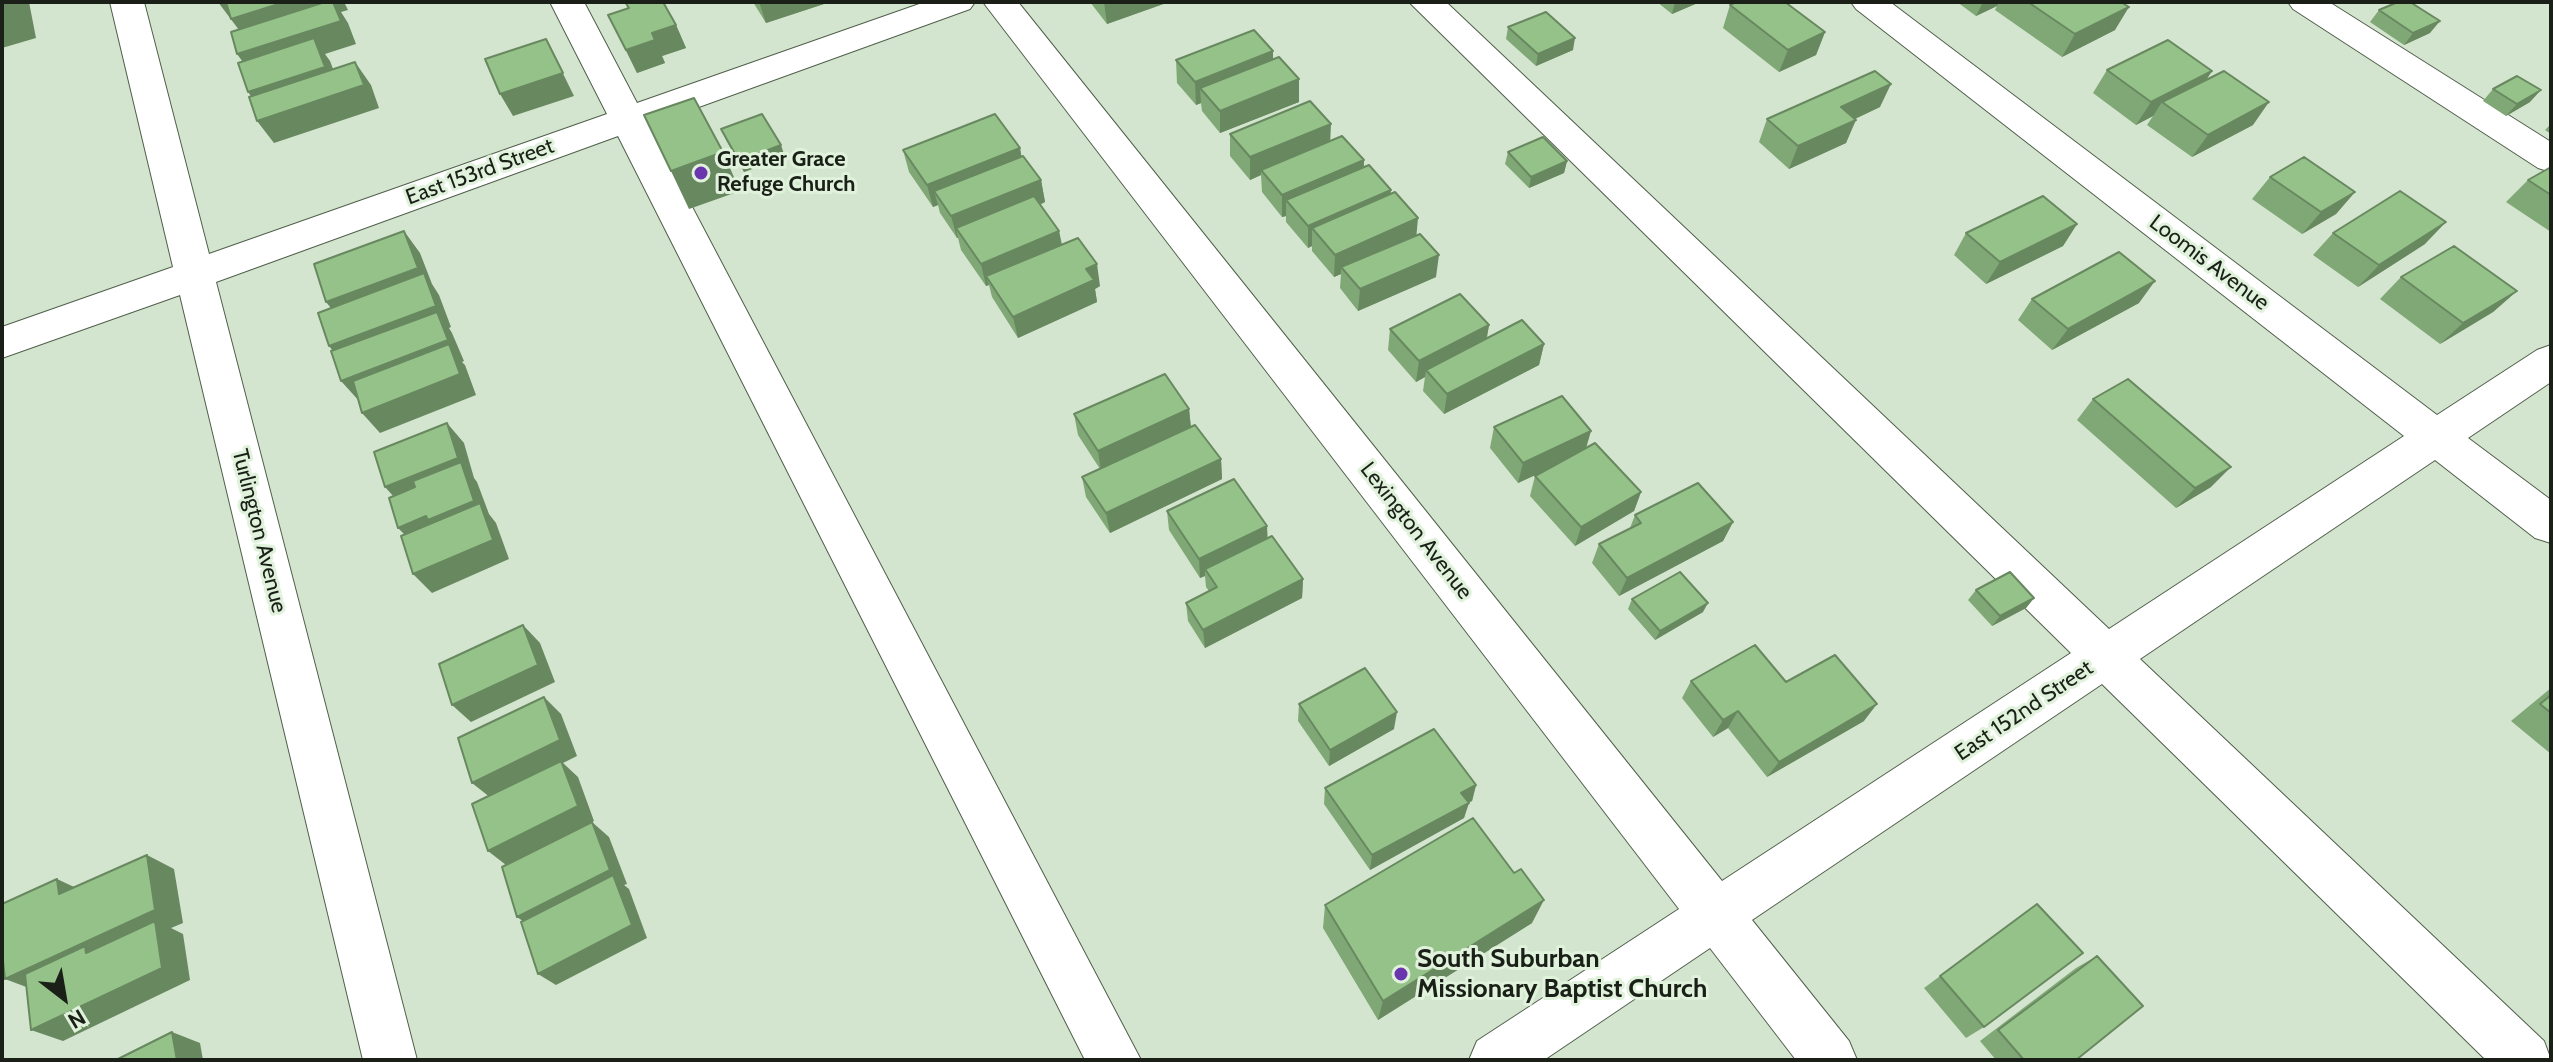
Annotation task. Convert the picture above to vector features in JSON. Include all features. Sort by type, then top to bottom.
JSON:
[{"type":"street","name":"Turlington Avenue","points":[[127,2],[390,1060]]},
{"type":"street","points":[[567,2],[1114,1060]]},
{"type":"street","name":"East 153rd Street","points":[[2,343],[958,2]]},
{"type":"street","name":"Lexington Avenue","points":[[1000,2],[1830,1060]]},
{"type":"street","points":[[1426,2],[2525,1060]]},
{"type":"street","name":"Loomis Avenue","points":[[1868,2],[2551,525]]},
{"type":"street","points":[[2305,2],[2551,159]]},
{"type":"street","name":"East 152nd Street","points":[[1496,1060],[2551,361]]},
{"type":"building","points":[[226,2],[285,2],[231,19]]},
{"type":"building","points":[[333,2],[341,21],[237,54],[231,32]]},
{"type":"building","points":[[625,2],[663,2],[676,25],[652,33],[655,40],[626,50],[608,15],[629,8]]},
{"type":"building","points":[[1736,2],[1785,2],[1825,32],[1788,50],[1730,5]]},
{"type":"building","points":[[2028,2],[2121,2],[2129,7],[2075,34]]},
{"type":"building","points":[[2398,2],[2410,2],[2440,21],[2413,33],[2379,10]]},
{"type":"building","points":[[1546,12],[1575,38],[1538,54],[1508,27]]},
{"type":"building","points":[[1254,30],[1273,51],[1195,82],[1176,60]]},
{"type":"building","points":[[314,38],[325,67],[248,92],[238,63]]},
{"type":"building","points":[[546,39],[563,73],[500,94],[485,59]]},
{"type":"building","points":[[2168,40],[2212,71],[2151,102],[2107,70]]},
{"type":"building","points":[[1279,57],[1299,79],[1220,111],[1200,88]]},
{"type":"building","points":[[355,62],[364,85],[257,121],[249,97]]},
{"type":"building","points":[[1875,71],[1891,84],[1841,107],[1856,120],[1798,146],[1767,119]]},
{"type":"building","points":[[2224,71],[2269,102],[2208,135],[2162,102]]},
{"type":"building","points":[[2517,76],[2541,90],[2517,104],[2493,89]]},
{"type":"building","points":[[694,98],[723,152],[671,171],[644,115]]},
{"type":"building","points":[[1310,101],[1331,124],[1250,157],[1230,134]]},
{"type":"building","points":[[762,114],[781,145],[739,161],[721,129]]},
{"type":"building","points":[[995,114],[1020,148],[927,185],[903,150]]},
{"type":"building","points":[[1342,136],[1364,160],[1282,195],[1261,170]]},
{"type":"building","points":[[1543,137],[1567,161],[1531,177],[1508,152]]},
{"type":"building","points":[[1023,156],[1041,180],[951,216],[934,191]]},
{"type":"building","points":[[2304,157],[2355,192],[2321,212],[2270,177]]},
{"type":"building","points":[[1369,165],[1391,190],[1308,226],[1286,200]]},
{"type":"building","points":[[2551,167],[2551,195],[2528,180]]},
{"type":"building","points":[[2400,191],[2446,222],[2379,265],[2333,233]]},
{"type":"building","points":[[1395,192],[1418,218],[1335,255],[1312,228]]},
{"type":"building","points":[[1034,196],[1059,231],[981,264],[956,228]]},
{"type":"building","points":[[2043,196],[2077,224],[2000,262],[1966,233]]},
{"type":"building","points":[[404,231],[418,268],[326,302],[314,264]]},
{"type":"building","points":[[1420,234],[1439,255],[1360,289],[1341,267]]},
{"type":"building","points":[[1078,238],[1097,264],[1086,269],[1094,280],[1013,317],[986,276]]},
{"type":"building","points":[[2454,246],[2517,291],[2463,323],[2401,277]]},
{"type":"building","points":[[2119,252],[2155,281],[2068,329],[2032,299]]},
{"type":"building","points":[[424,273],[436,306],[329,346],[318,313]]},
{"type":"building","points":[[1460,294],[1489,325],[1419,361],[1390,329]]},
{"type":"building","points":[[437,312],[448,340],[341,381],[331,351]]},
{"type":"building","points":[[1522,320],[1544,344],[1447,394],[1426,370]]},
{"type":"building","points":[[449,344],[460,374],[362,413],[353,381]]},
{"type":"building","points":[[1165,374],[1189,409],[1098,451],[1074,414]]},
{"type":"building","points":[[2128,379],[2231,467],[2195,488],[2093,399]]},
{"type":"building","points":[[1562,396],[1591,431],[1523,463],[1494,427]]},
{"type":"building","points":[[447,423],[458,458],[385,487],[374,452]]},
{"type":"building","points":[[1195,425],[1221,459],[1106,513],[1082,477]]},
{"type":"building","points":[[1595,443],[1641,492],[1581,527],[1535,476]]},
{"type":"building","points":[[461,462],[474,501],[428,520],[426,516],[398,528],[389,498],[415,487],[413,481]]},
{"type":"building","points":[[1234,479],[1267,526],[1199,559],[1167,511]]},
{"type":"building","points":[[1698,483],[1733,522],[1627,578],[1599,544],[1641,523],[1635,515]]},
{"type":"building","points":[[480,503],[493,540],[413,574],[401,536]]},
{"type":"building","points":[[1272,536],[1303,579],[1203,630],[1186,603],[1217,587],[1205,569]]},
{"type":"building","points":[[1680,572],[1708,603],[1660,631],[1632,599]]},
{"type":"building","points":[[2010,572],[2034,598],[2000,616],[1976,590]]},
{"type":"building","points":[[523,625],[538,665],[452,705],[439,664]]},
{"type":"building","points":[[1755,645],[1786,682],[1835,655],[1877,704],[1779,762],[1738,711],[1723,720],[1691,681]]},
{"type":"building","points":[[1365,668],[1397,712],[1330,750],[1299,704]]},
{"type":"building","points":[[2551,695],[2551,713],[2540,704]]},
{"type":"building","points":[[544,697],[560,740],[472,783],[458,738]]},
{"type":"building","points":[[1434,729],[1476,785],[1461,793],[1469,803],[1372,855],[1325,788]]},
{"type":"building","points":[[561,761],[578,806],[488,851],[472,804]]},
{"type":"building","name":"South Suburban Missionary Baptist Church","points":[[1473,818],[1514,873],[1521,869],[1544,900],[1383,1001],[1325,905]]},
{"type":"building","points":[[592,822],[610,870],[517,917],[502,867]]},
{"type":"building","points":[[147,855],[155,910],[5,979],[2,904],[57,879],[59,894]]},
{"type":"building","points":[[613,875],[632,925],[538,974],[521,922]]},
{"type":"building","points":[[2037,904],[2083,953],[1984,1027],[1940,976]]},
{"type":"building","points":[[155,921],[162,968],[31,1030],[25,974],[85,946],[86,953]]},
{"type":"building","points":[[2097,956],[2143,1006],[2076,1060],[2024,1060],[1998,1030]]},
{"type":"building","points":[[172,1032],[177,1060],[116,1060]]},
{"type":"place","name":"Greater Grace Refuge Church","points":[[701,173]]},
{"type":"place","name":"South Suburban Missionary Baptist Church","points":[[1401,974]]}]
